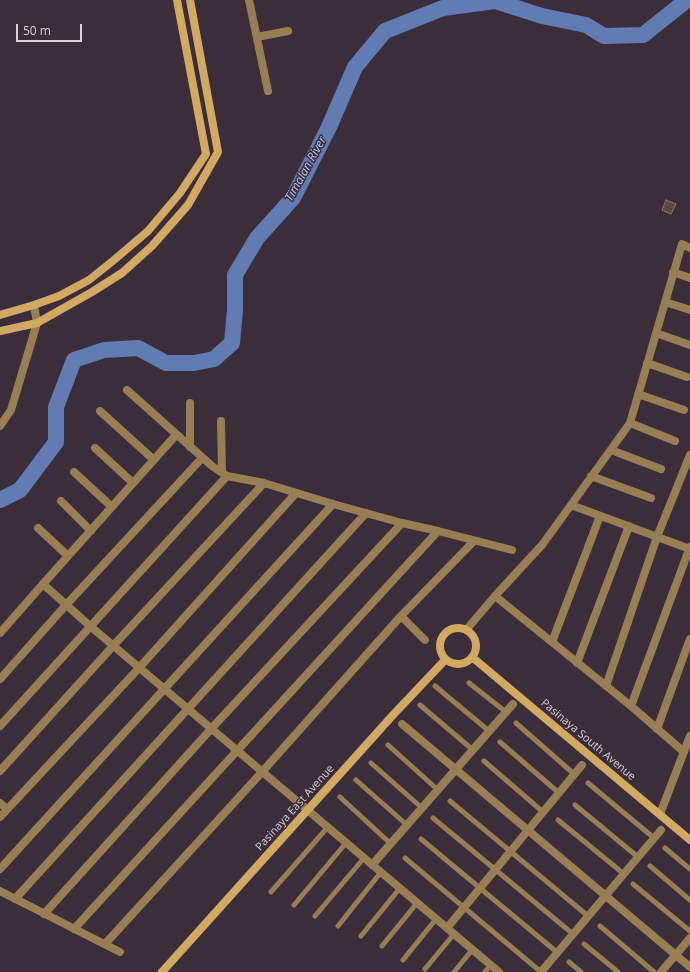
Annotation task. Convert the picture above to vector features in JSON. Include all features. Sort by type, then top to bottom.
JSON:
[{"type":"street","points":[[0,314],[34,305],[59,296],[89,280],[148,231],[180,193],[206,154],[177,0]]},
{"type":"street","points":[[0,331],[37,323],[122,273],[152,246],[188,205],[218,152],[190,0]]},
{"type":"street","points":[[250,0],[268,91]]},
{"type":"street","points":[[257,37],[288,31]]},
{"type":"street","points":[[466,630],[542,545],[630,423],[682,244],[690,248]]},
{"type":"street","points":[[674,272],[690,278]]},
{"type":"street","points":[[665,302],[690,310]]},
{"type":"street","points":[[0,426],[11,410],[37,323],[34,305]]},
{"type":"street","points":[[656,333],[690,345]]},
{"type":"street","points":[[647,363],[687,376]]},
{"type":"street","points":[[127,390],[202,458],[225,474],[264,483],[402,524],[438,531],[512,550]]},
{"type":"street","points":[[638,394],[684,410]]},
{"type":"street","points":[[190,404],[190,447]]},
{"type":"street","points":[[100,411],[154,460]]},
{"type":"street","points":[[0,726],[225,474],[221,421]]},
{"type":"street","points":[[630,423],[675,440]]},
{"type":"street","points":[[0,633],[176,435]]},
{"type":"street","points":[[95,448],[133,483]]},
{"type":"street","points":[[610,450],[661,468]]},
{"type":"street","points":[[606,686],[657,537],[690,455]]},
{"type":"street","points":[[0,680],[66,605],[202,458]]},
{"type":"street","points":[[74,472],[112,507]]},
{"type":"street","points":[[591,476],[651,498]]},
{"type":"street","points":[[0,771],[264,483]]},
{"type":"street","points":[[0,817],[139,668],[296,493]]},
{"type":"street","points":[[61,501],[90,531]]},
{"type":"street","points":[[0,869],[163,688],[333,504]]},
{"type":"street","points":[[571,505],[690,548],[630,706]]},
{"type":"street","points":[[15,899],[187,708],[366,513]]},
{"type":"street","points":[[552,642],[600,516]]},
{"type":"street","points":[[44,914],[211,729],[402,524]]},
{"type":"street","points":[[577,663],[629,526]]},
{"type":"street","points":[[38,528],[68,556]]},
{"type":"street","points":[[74,929],[236,750],[438,531]]},
{"type":"street","points":[[105,944],[262,772],[401,616],[474,541]]},
{"type":"street","points":[[43,584],[113,646],[499,972]]},
{"type":"street","points":[[495,596],[606,686],[684,752]]},
{"type":"street","points":[[401,616],[425,640]]},
{"type":"street","points":[[462,628],[471,634],[475,640],[476,650],[472,657],[469,661],[461,665],[452,664],[445,660],[439,649],[444,634],[452,629],[462,628]]},
{"type":"street","points":[[657,729],[690,639]]},
{"type":"street","name":"Pasinaya South Avenue","points":[[472,657],[690,840]]},
{"type":"street","name":"Pasinaya East Avenue","points":[[162,972],[393,715],[445,660]]},
{"type":"street","points":[[372,865],[513,704]]},
{"type":"street","points":[[402,724],[690,967]]},
{"type":"street","points":[[660,814],[690,736]]},
{"type":"street","points":[[446,928],[582,765]]},
{"type":"street","points":[[0,803],[7,809]]},
{"type":"street","points":[[541,972],[661,830]]},
{"type":"street","points":[[0,891],[120,952]]},
{"type":"street","points":[[661,972],[690,938]]},
{"type":"lane","points":[[469,683],[506,712]]},
{"type":"lane","points":[[435,686],[489,731]]},
{"type":"lane","points":[[420,705],[473,750]]},
{"type":"lane","points":[[516,723],[574,774]]},
{"type":"lane","points":[[500,742],[559,793]]},
{"type":"lane","points":[[388,745],[438,790]]},
{"type":"lane","points":[[484,761],[543,812]]},
{"type":"lane","points":[[371,763],[422,808]]},
{"type":"lane","points":[[356,780],[407,825]]},
{"type":"lane","points":[[588,783],[654,838]]},
{"type":"lane","points":[[340,797],[391,844]]},
{"type":"lane","points":[[450,801],[588,916]]},
{"type":"lane","points":[[575,804],[638,857]]},
{"type":"lane","points":[[434,818],[573,934]]},
{"type":"lane","points":[[558,820],[624,874]]},
{"type":"lane","points":[[271,892],[327,828]]},
{"type":"lane","points":[[421,839],[558,952]]},
{"type":"lane","points":[[294,905],[346,843]]},
{"type":"lane","points":[[665,848],[690,869]]},
{"type":"lane","points":[[315,916],[364,858]]},
{"type":"lane","points":[[405,858],[541,972]]},
{"type":"lane","points":[[650,866],[690,900]]},
{"type":"lane","points":[[338,926],[381,872]]},
{"type":"lane","points":[[633,884],[690,931]]},
{"type":"lane","points":[[361,936],[400,888]]},
{"type":"lane","points":[[382,946],[417,903]]},
{"type":"lane","points":[[403,960],[436,918]]},
{"type":"lane","points":[[600,926],[654,972]]},
{"type":"lane","points":[[425,969],[454,934]]},
{"type":"lane","points":[[584,944],[618,972]]},
{"type":"lane","points":[[454,972],[472,950]]},
{"type":"lane","points":[[569,962],[581,972]]},
{"type":"lane","points":[[485,972],[491,965]]},
{"type":"building","points":[[666,200],[676,204],[671,214],[662,210]]},
{"type":"waterway","name":"Timalan River","points":[[0,500],[20,490],[56,442],[56,407],[74,360],[104,350],[138,348],[166,363],[194,363],[214,359],[232,343],[235,310],[235,275],[257,238],[293,198],[329,127],[355,67],[385,31],[443,8],[495,1],[542,16],[586,25],[604,36],[643,35],[687,0]]}]
